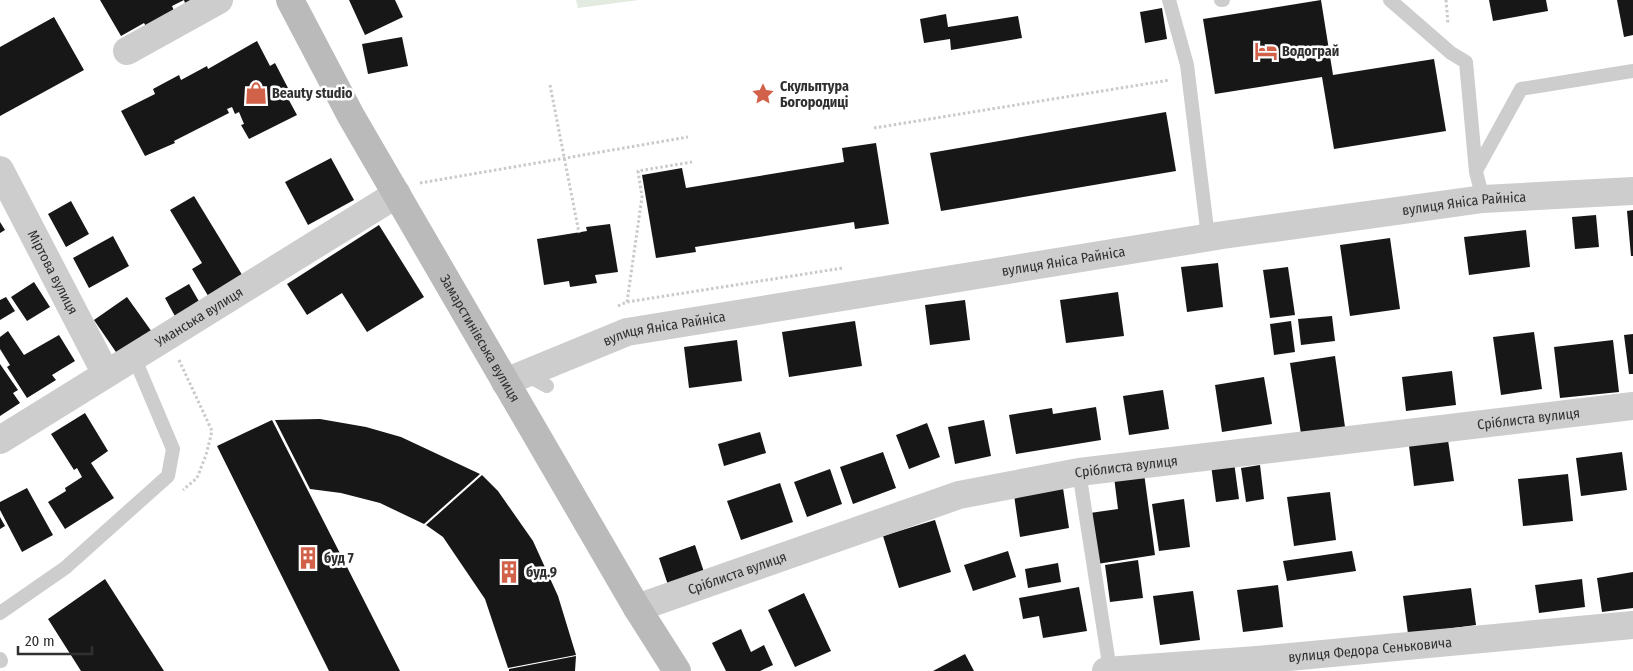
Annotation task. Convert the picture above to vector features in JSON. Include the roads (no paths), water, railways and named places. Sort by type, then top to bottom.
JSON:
[{"type":"main road","name":"Замарстинівська вулиця","points":[[290,0],[352,116],[405,189],[525,380],[637,608],[677,671]]},
{"type":"street","points":[[127,51],[219,0]]},
{"type":"street","name":"Міртова вулиця","points":[[2,180],[106,374]]},
{"type":"street","name":"Уманська вулиця","points":[[0,440],[405,189]]},
{"type":"street","name":"вулиця Яніса Райніса","points":[[525,380],[627,332],[1208,237],[1483,199],[1633,191]]},
{"type":"street","name":"Сріблиста вулиця","points":[[637,608],[959,495],[1079,472],[1633,406]]},
{"type":"street","name":"вулиця Федора Сеньковича","points":[[1108,670],[1258,665],[1633,625]]},
{"type":"lane","points":[[1169,0],[1188,77],[1208,237]]},
{"type":"lane","points":[[1390,0],[1451,53],[1466,62],[1476,172],[1483,199]]},
{"type":"lane","points":[[1476,172],[1521,89],[1633,71]]},
{"type":"lane","points":[[0,613],[66,568],[168,476],[173,449],[134,357]]},
{"type":"lane","points":[[1079,472],[1108,670]]},
{"type":"place","name":"Водограй","points":[[1266,51]]},
{"type":"place","name":"Beauty studio","points":[[256,93]]},
{"type":"place","name":"Скульптура Богородиці","points":[[763,94]]},
{"type":"place","name":"буд 7","points":[[308,558]]},
{"type":"place","name":"буд.9","points":[[509,572]]}]
